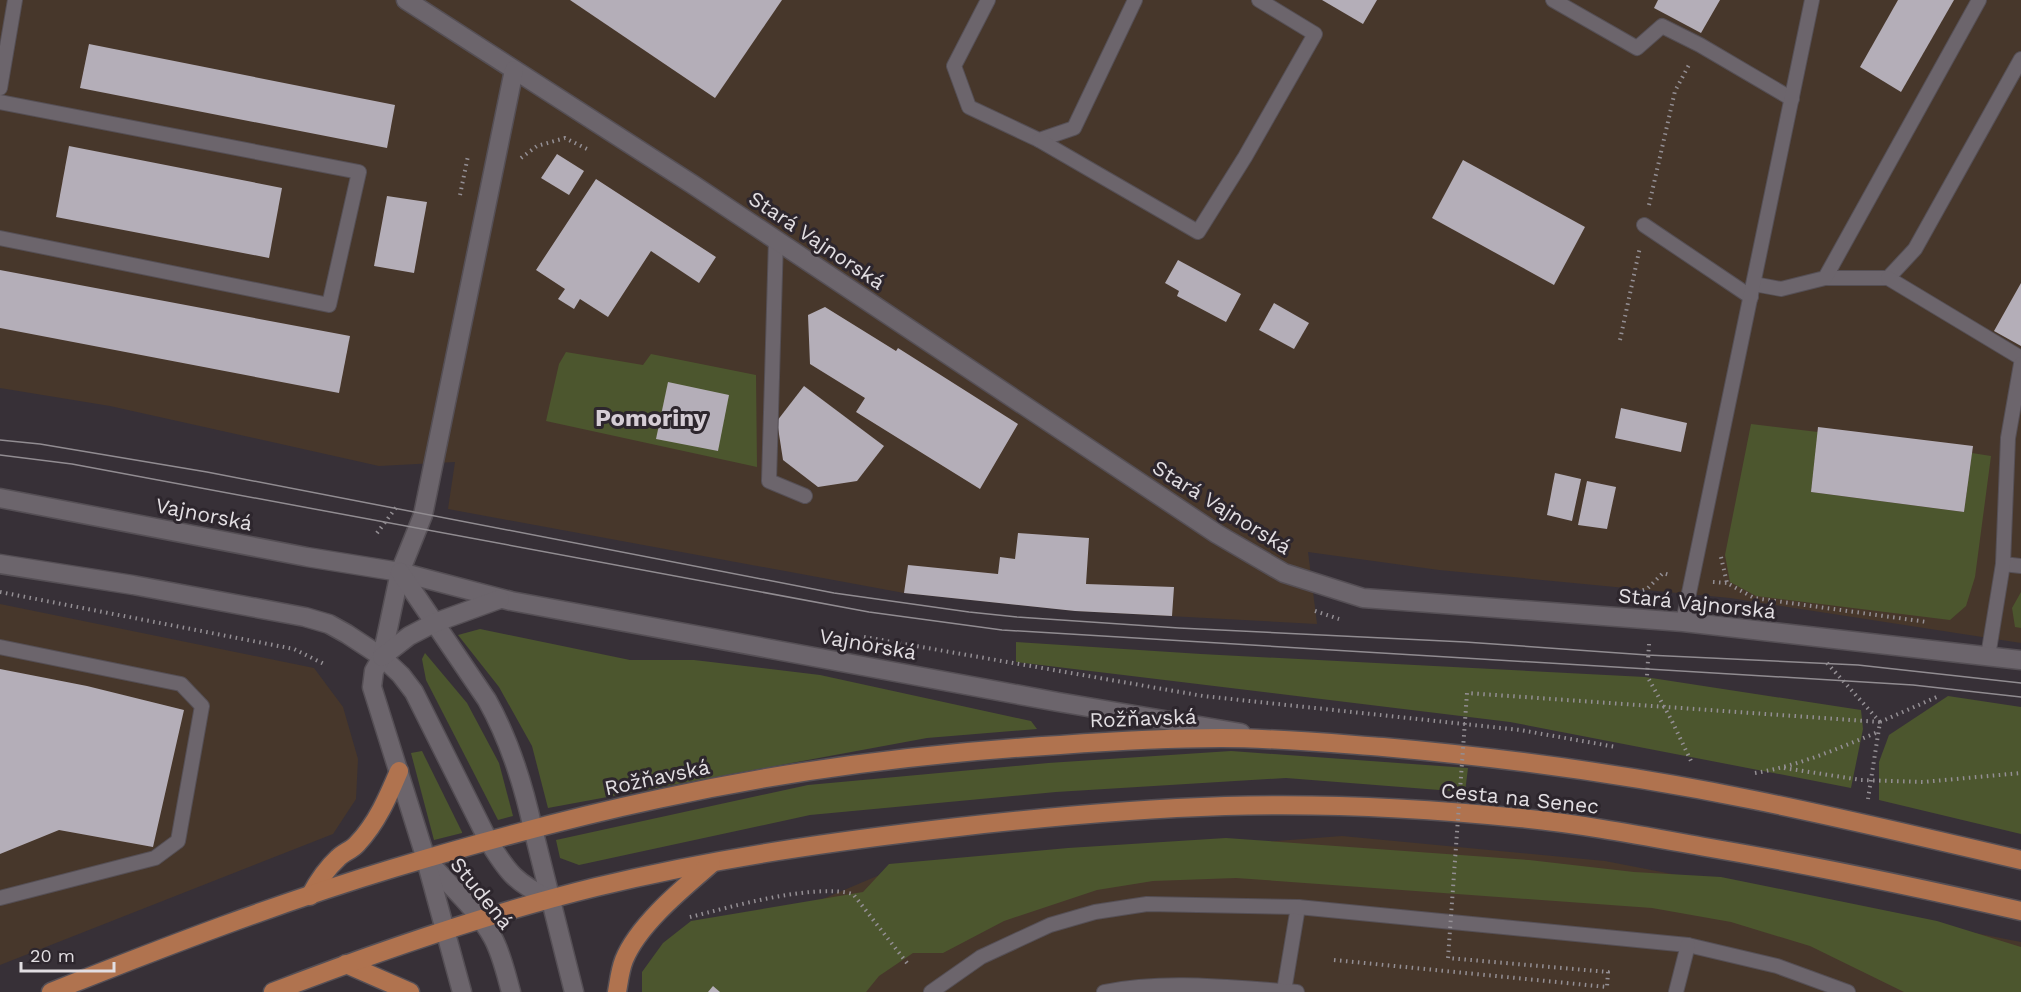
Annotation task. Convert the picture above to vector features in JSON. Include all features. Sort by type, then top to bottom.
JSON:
[{"type":"main road","name":"Rožňavská","points":[[51,992],[165,947],[310,896],[426,859],[533,829],[698,791],[817,770],[1004,748],[1151,739],[1224,738],[1299,741]]},
{"type":"main road","name":"Cesta na Senec","points":[[1299,741],[1446,753],[1560,767],[1671,785],[1762,801],[2021,860]]},
{"type":"main road","points":[[310,896],[322,874],[340,855],[353,848],[370,829],[399,771]]},
{"type":"main road","name":"Cesta na Senec","points":[[711,864],[856,839],[1118,811],[1228,806],[1361,807],[1518,818],[1597,828],[1906,884],[2021,911]]},
{"type":"main road","points":[[273,992],[346,964],[480,919],[600,886],[711,864]]},
{"type":"main road","points":[[617,992],[623,961],[633,944],[666,905],[711,864]]},
{"type":"main road","points":[[346,964],[410,992]]},
{"type":"street","name":"Stará Vajnorská","points":[[406,0],[776,239],[1217,534],[1284,573],[1363,598],[1683,622],[2021,660]]},
{"type":"street","points":[[462,992],[426,859],[372,687],[374,671],[382,657],[400,572],[423,515],[514,70]]},
{"type":"street","name":"Vajnorská","points":[[0,498],[307,557],[400,572],[500,599],[1058,702],[1299,741]]},
{"type":"street","points":[[0,564],[133,585],[304,617],[338,629],[382,657],[401,675],[414,692],[489,842],[512,876],[531,890],[550,899]]},
{"type":"street","points":[[400,572],[500,722],[517,765],[574,992]]},
{"type":"street","points":[[382,657],[409,636],[434,623],[500,599]]},
{"type":"street","name":"Studená","points":[[426,859],[480,919],[493,938],[501,956],[511,992]]},
{"type":"lane","points":[[0,88],[15,0]]},
{"type":"lane","points":[[988,0],[954,66],[969,107],[1040,140],[1198,232],[1245,157],[1315,34],[1259,0]]},
{"type":"lane","points":[[1040,140],[1074,128],[1135,0]]},
{"type":"lane","points":[[1553,0],[1638,48],[1662,26],[1700,45],[1791,99]]},
{"type":"lane","points":[[1683,622],[1812,0]]},
{"type":"lane","points":[[1825,278],[1979,0]]},
{"type":"lane","points":[[1888,278],[1915,249],[2021,59]]},
{"type":"lane","points":[[0,102],[359,172],[329,305],[0,238]]},
{"type":"lane","points":[[1644,225],[1753,291],[1781,289],[1825,278],[1888,278],[2021,358]]},
{"type":"lane","points":[[776,239],[769,481],[806,496]]},
{"type":"lane","points":[[1989,656],[2003,564],[2008,438],[2021,363]]},
{"type":"lane","points":[[0,503],[45,506]]},
{"type":"lane","points":[[2003,564],[2021,566]]},
{"type":"lane","points":[[0,647],[181,684],[202,706],[178,841],[155,858],[0,898]]},
{"type":"lane","points":[[931,992],[981,957],[1050,925],[1095,912],[1147,904],[1298,907],[1688,945],[1777,966],[1848,992]]},
{"type":"lane","points":[[1104,992],[1130,987],[1212,986],[1290,992],[1298,907]]},
{"type":"lane","points":[[1676,992],[1688,945]]},
{"type":"path","points":[[1620,340],[1675,91],[1700,45]]},
{"type":"path","points":[[514,163],[537,146],[564,138],[590,150]]},
{"type":"path","points":[[1720,553],[1727,583]]},
{"type":"path","points":[[1629,596],[1647,589],[1663,573],[1692,581],[1727,583],[1754,598],[1930,622]]},
{"type":"path","points":[[0,592],[294,649],[324,664]]},
{"type":"path","points":[[864,637],[1203,696]]},
{"type":"path","points":[[1660,645],[1648,644],[1647,676],[1691,761]]},
{"type":"path","points":[[1825,653],[1827,664],[1880,722],[1868,801]]},
{"type":"path","points":[[1334,960],[1607,987],[1608,972],[1448,958],[1467,693],[1880,722],[1939,696]]},
{"type":"path","points":[[1755,773],[1784,768],[1821,756],[1879,732]]},
{"type":"path","points":[[1784,768],[1871,781],[1923,782],[2021,773]]},
{"type":"path","points":[[688,917],[792,895],[840,891],[853,894],[907,963]]},
{"type":"shaded area","points":[[0,0],[2021,0],[2021,643],[1730,598],[1439,570],[1308,552],[1317,624],[1075,611],[904,593],[448,509],[455,462],[379,466],[110,406],[0,388]]},
{"type":"shaded area","points":[[0,604],[314,668],[343,707],[358,759],[356,799],[333,834],[0,965]]},
{"type":"shaded area","points":[[1342,836],[1605,861],[2021,942],[2021,992],[660,992],[669,964],[889,871]]},
{"type":"green space","points":[[566,352],[643,365],[651,354],[756,375],[757,467],[546,421],[559,364]]},
{"type":"green space","points":[[1751,424],[1818,432],[1811,492],[1964,512],[1972,453],[1991,456],[1975,577],[1966,606],[1950,620],[1756,596],[1730,582],[1725,555]]},
{"type":"green space","points":[[2021,592],[2021,628],[2015,627],[2012,608]]},
{"type":"green space","points":[[480,629],[630,660],[694,660],[820,675],[1031,721],[1037,729],[927,738],[548,808],[532,746],[499,687],[458,635]]},
{"type":"green space","points":[[1016,642],[1645,677],[1861,710],[1863,729],[1851,788],[1510,722],[1016,662]]},
{"type":"green space","points":[[425,653],[467,703],[499,763],[513,816],[498,820],[426,680],[422,659]]},
{"type":"green space","points":[[1948,696],[2021,707],[2021,834],[1879,800],[1879,762],[1889,735]]},
{"type":"green space","points":[[422,751],[462,833],[434,840],[411,753]]},
{"type":"green space","points":[[1231,751],[1468,768],[1465,792],[1286,778],[1056,792],[810,815],[579,865],[560,858],[556,840],[808,785],[1048,763]]},
{"type":"green space","points":[[1226,838],[1529,860],[1634,872],[1721,877],[1937,921],[2021,947],[2021,992],[1904,992],[1810,946],[1731,922],[1652,908],[1236,878],[1153,881],[1097,890],[1004,921],[943,953],[913,953],[879,976],[866,992],[642,992],[642,972],[663,943],[691,921],[863,892],[889,864],[1068,848]]},
{"type":"building","points":[[570,0],[782,0],[715,98]]},
{"type":"building","points":[[1322,0],[1377,0],[1363,24]]},
{"type":"building","points":[[1658,0],[1720,0],[1701,33],[1654,8]]},
{"type":"building","points":[[1898,0],[1954,0],[1901,92],[1860,67]]},
{"type":"building","points":[[89,44],[395,105],[387,148],[80,88]]},
{"type":"building","points":[[69,146],[282,188],[269,258],[56,217]]},
{"type":"building","points":[[557,154],[584,171],[569,195],[541,178]]},
{"type":"building","points":[[1463,160],[1585,227],[1554,285],[1432,218]]},
{"type":"building","points":[[596,179],[716,257],[699,283],[651,251],[608,317],[580,299],[574,309],[558,299],[565,289],[536,270]]},
{"type":"building","points":[[387,196],[427,202],[414,273],[374,266]]},
{"type":"building","points":[[1178,260],[1241,294],[1226,322],[1177,296],[1179,291],[1165,283]]},
{"type":"building","points":[[0,270],[350,336],[339,393],[0,328]]},
{"type":"building","points":[[2021,283],[2021,346],[1994,331]]},
{"type":"building","points":[[1274,303],[1309,323],[1294,349],[1259,330]]},
{"type":"building","points":[[825,307],[896,351],[898,348],[1018,424],[980,489],[856,412],[865,398],[810,364],[808,315]]},
{"type":"building","points":[[668,382],[729,395],[718,451],[656,439]]},
{"type":"building","points":[[804,386],[884,446],[857,481],[818,487],[783,460],[777,421]]},
{"type":"building","points":[[1621,408],[1687,423],[1681,452],[1615,438]]},
{"type":"building","points":[[1818,427],[1973,446],[1964,512],[1811,492]]},
{"type":"building","points":[[1555,473],[1581,479],[1572,521],[1547,515]]},
{"type":"building","points":[[1587,481],[1616,487],[1607,529],[1578,525]]},
{"type":"building","points":[[1018,533],[1089,538],[1086,584],[1174,587],[1172,616],[1075,611],[904,593],[908,565],[998,574],[1000,557],[1015,559]]},
{"type":"building","points":[[0,669],[87,686],[184,710],[153,847],[59,830],[0,854]]},
{"type":"building","points":[[713,986],[720,992],[708,992]]},
{"type":"tram line","points":[[0,440],[40,444],[207,472],[834,593],[969,612],[1179,628],[1858,665],[2021,683]]},
{"type":"tram line","points":[[0,455],[72,464],[869,612],[1002,630],[1913,685],[2021,697]]},
{"type":"district","name":"Pomoriny","points":[[651,418]]}]
